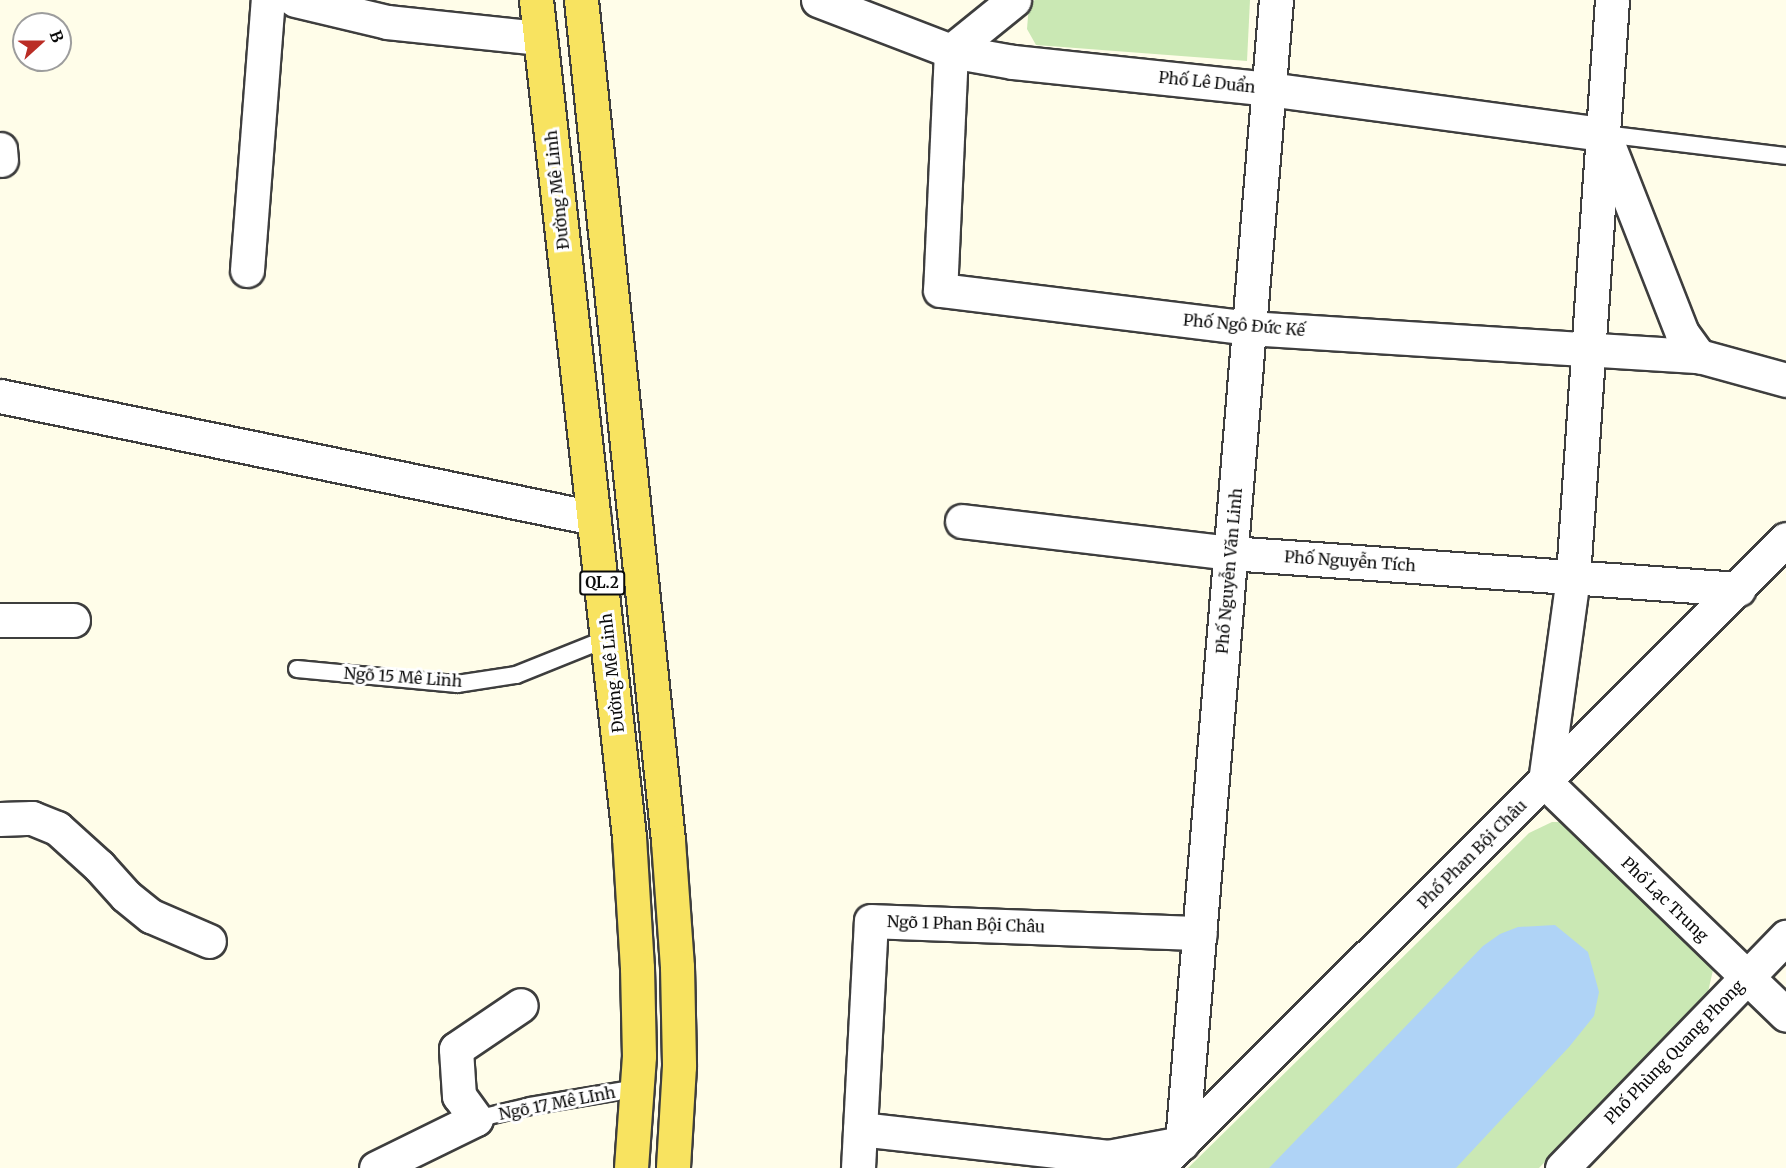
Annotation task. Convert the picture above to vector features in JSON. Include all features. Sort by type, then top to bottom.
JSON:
[{"type":"main road","name":"Đường Mê Linh","points":[[536,0],[630,837],[637,968],[638,1088],[631,1168]]},
{"type":"main road","name":"QL.2","points":[[581,0],[668,841],[677,968],[678,1055],[673,1168]]},
{"type":"street","points":[[247,270],[268,0]]},
{"type":"street","points":[[295,0],[387,22],[540,38]]},
{"type":"street","name":"Phố Lê Duẩn","points":[[818,0],[951,51],[1013,62],[1269,89],[1604,134]]},
{"type":"street","points":[[951,51],[1014,0]]},
{"type":"street","name":"Phố Nguyễn Văn Linh","points":[[1182,1143],[1276,0]]},
{"type":"street","points":[[1545,782],[1573,577],[1612,0]]},
{"type":"street","name":"Phố Ngô Đức Kế","points":[[951,51],[940,290],[1249,328],[1699,356],[1786,380]]},
{"type":"street","points":[[1604,134],[1682,333],[1699,356]]},
{"type":"street","points":[[0,396],[594,518]]},
{"type":"street","name":"Phố Nguyễn Tích","points":[[962,521],[1230,553],[1738,589]]},
{"type":"street","name":"Phố Phan Bội Châu","points":[[1156,1168],[1786,539]]},
{"type":"street","points":[[0,620],[73,620]]},
{"type":"street","name":"Phố Lạc Trung","points":[[1545,782],[1786,1016]]},
{"type":"street","points":[[0,819],[32,818],[57,828],[99,866],[126,896],[152,916],[209,941]]},
{"type":"street","name":"Ngõ 1 Phan Bội Châu","points":[[858,1168],[871,921],[1200,933]]},
{"type":"street","name":"Phố Phùng Quang Phong","points":[[1562,1168],[1786,937]]},
{"type":"street","points":[[376,1168],[476,1119],[459,1096],[456,1049],[522,1005]]},
{"type":"street","points":[[860,1128],[1108,1157],[1182,1143]]},
{"type":"lane","points":[[1604,134],[1786,156]]},
{"type":"lane","name":"Ngõ 15 Mê Linh","points":[[297,669],[457,684],[516,675],[609,638]]},
{"type":"lane","name":"Ngõ 17 Mê LInh","points":[[476,1119],[530,1106],[638,1088]]},
{"type":"green space","points":[[1035,0],[1250,0],[1247,61],[1036,45],[1027,29],[1029,4]]},
{"type":"green space","points":[[1552,822],[1569,822],[1706,958],[1713,970],[1708,992],[1539,1168],[1188,1168],[1529,833]]},
{"type":"water","points":[[1555,925],[1588,952],[1599,992],[1594,1016],[1569,1047],[1456,1168],[1269,1168],[1483,946],[1500,934],[1518,927]]}]
